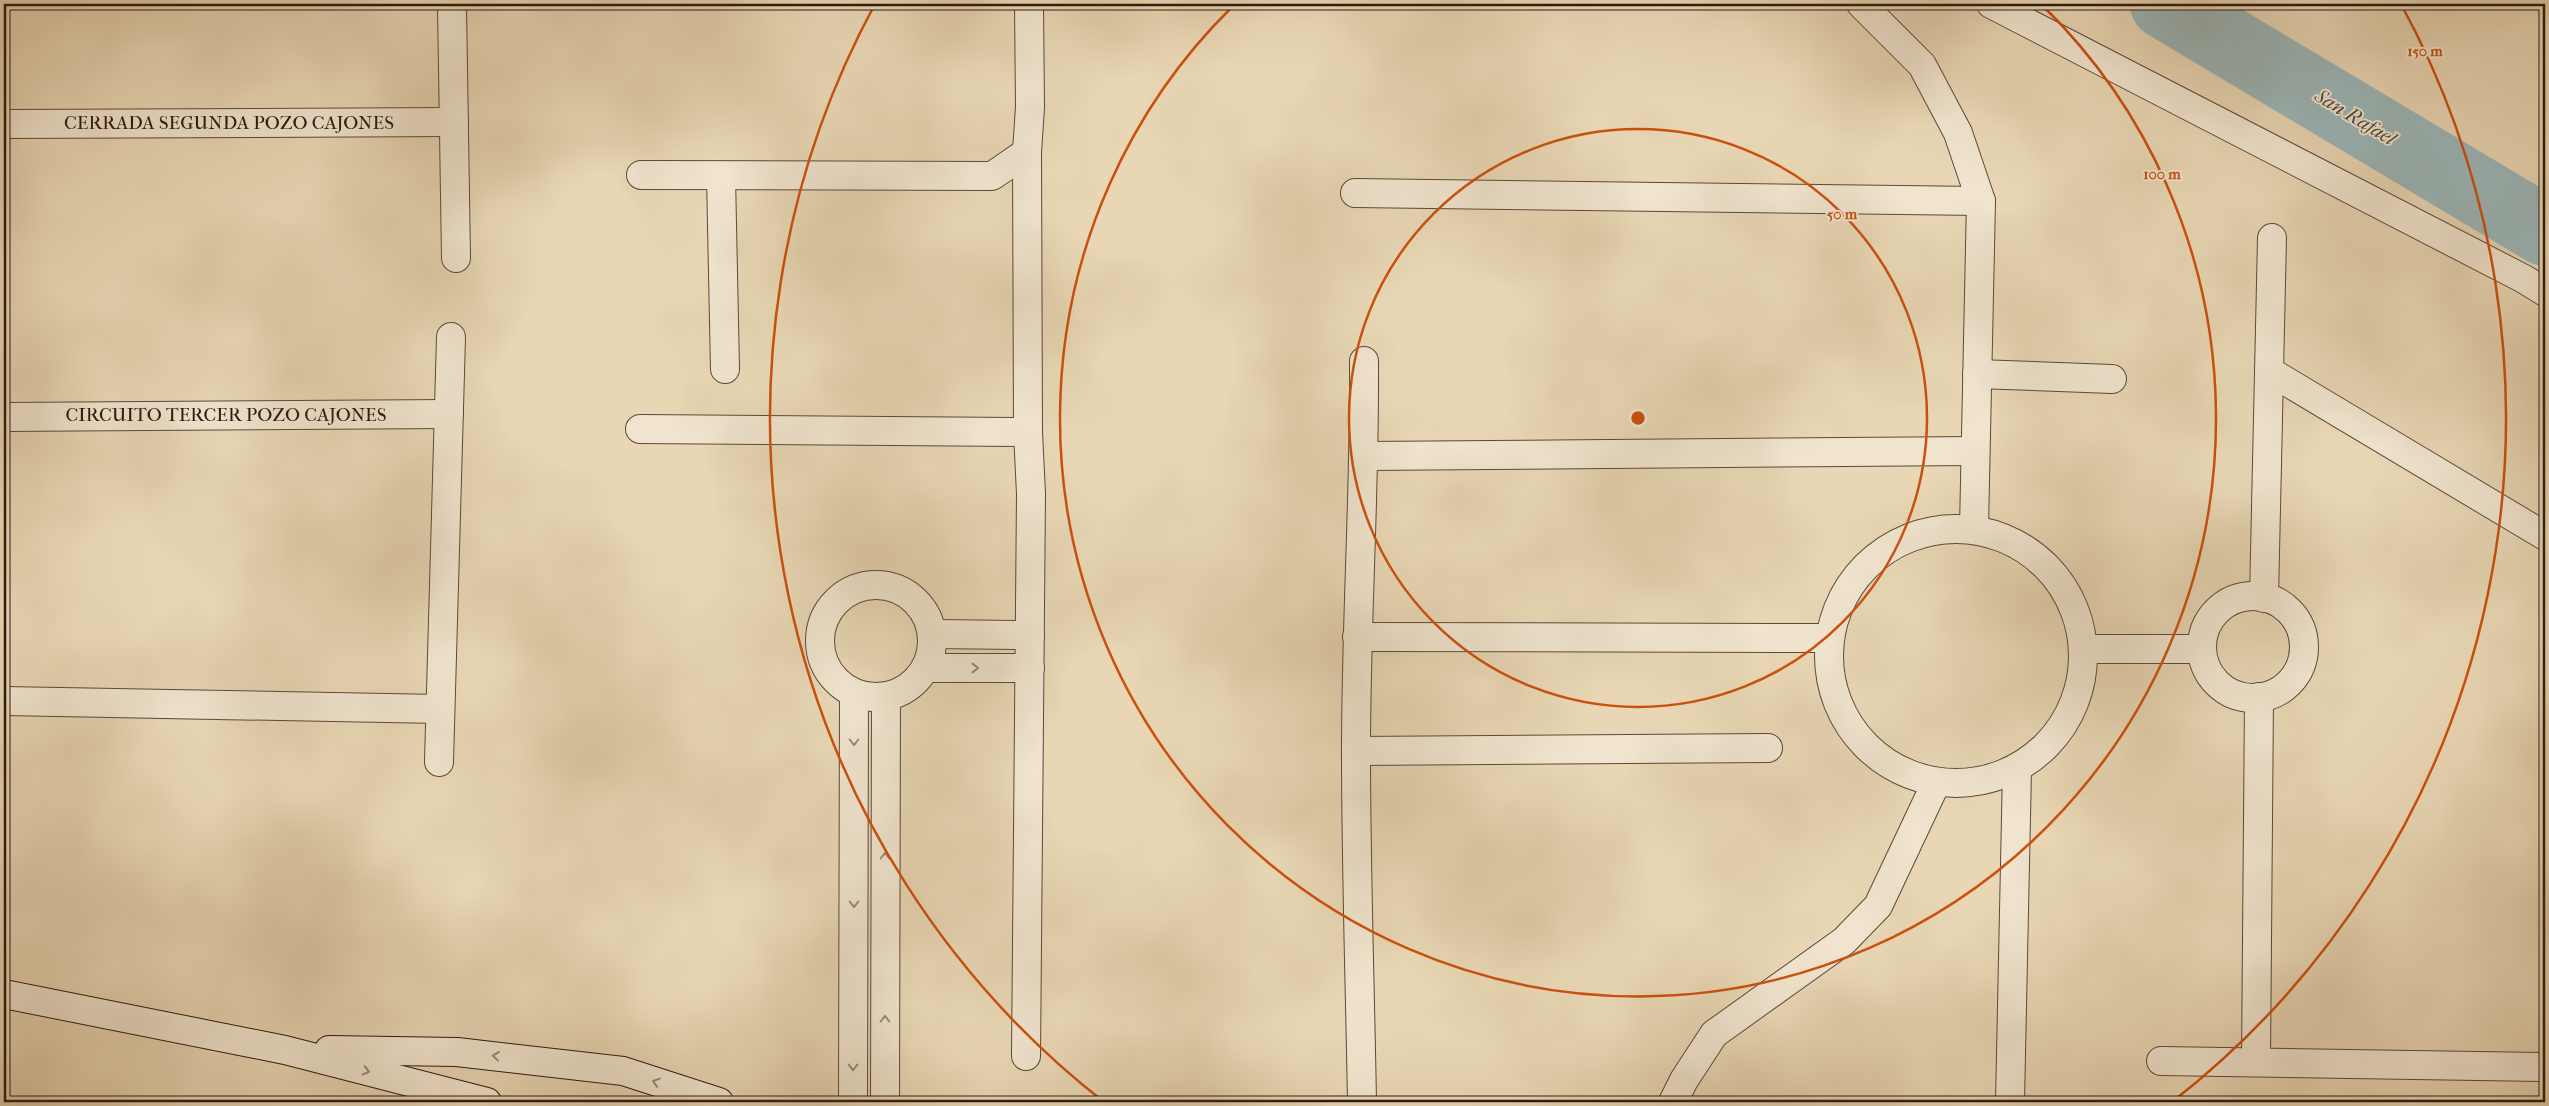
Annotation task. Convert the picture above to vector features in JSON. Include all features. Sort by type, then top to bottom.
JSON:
[{"type":"street","points":[[1026,1056],[1031,494],[1028,432],[1027,152],[1030,107],[1029,4]]},
{"type":"street","points":[[1861,4],[1922,66],[1958,132],[1980,201],[1974,528]]},
{"type":"street","points":[[1991,4],[2506,270],[2545,292]]},
{"type":"street","points":[[452,6],[456,258]]},
{"type":"street","name":"CERRADA SEGUNDA POZO CAJONES","points":[[4,124],[454,122]]},
{"type":"street","points":[[641,175],[992,176],[1027,152]]},
{"type":"street","points":[[721,176],[725,369]]},
{"type":"street","points":[[1355,193],[1980,201]]},
{"type":"street","points":[[2264,598],[2272,238]]},
{"type":"street","points":[[438,762],[451,337]]},
{"type":"street","points":[[1362,1102],[1356,751],[1357,637],[1365,456],[1364,361]]},
{"type":"street","points":[[2269,371],[2545,536]]},
{"type":"street","points":[[1977,374],[2112,379]]},
{"type":"street","name":"CIRCUITO TERCER POZO CAJONES","points":[[4,417],[449,414]]},
{"type":"street","points":[[640,429],[1028,432]]},
{"type":"street","points":[[1365,456],[1975,451]]},
{"type":"street","points":[[1974,528],[2024,546],[2063,583],[2085,649],[2082,686],[2058,734],[2017,769],[1978,783],[1936,783],[1889,767],[1852,733],[1830,688],[1828,638],[1854,576],[1907,536],[1974,528]]},
{"type":"street","points":[[880,584],[905,592],[924,610],[933,634],[932,652],[926,668],[910,687],[886,697],[870,698],[854,693],[833,678],[821,654],[821,628],[832,604],[854,589],[880,584]]},
{"type":"street","points":[[2252,596],[2264,598],[2277,601],[2295,617],[2305,640],[2302,665],[2288,685],[2266,697],[2242,697],[2219,686],[2205,667],[2202,649],[2210,619],[2228,602],[2252,596]]},
{"type":"street","points":[[933,634],[1030,634]]},
{"type":"street","points":[[1357,637],[1828,638]]},
{"type":"street","points":[[2085,649],[2202,649]]},
{"type":"street","points":[[926,668],[1030,668]]},
{"type":"street","points":[[853,1102],[854,693]]},
{"type":"street","points":[[885,1102],[886,697]]},
{"type":"street","points":[[2256,1062],[2259,697]]},
{"type":"street","points":[[4,701],[440,709]]},
{"type":"street","points":[[1356,751],[1768,748]]},
{"type":"street","points":[[2010,1102],[2017,769]]},
{"type":"street","points":[[1673,1102],[1684,1080],[1714,1034],[1844,942],[1878,906],[1936,783]]},
{"type":"street","points":[[4,994],[285,1050],[487,1102]]},
{"type":"street","points":[[285,1050],[457,1052],[622,1071],[719,1102]]},
{"type":"street","points":[[2161,1061],[2545,1068]]},
{"type":"waterway","name":"San Rafael","points":[[2165,4],[2545,231]]}]
